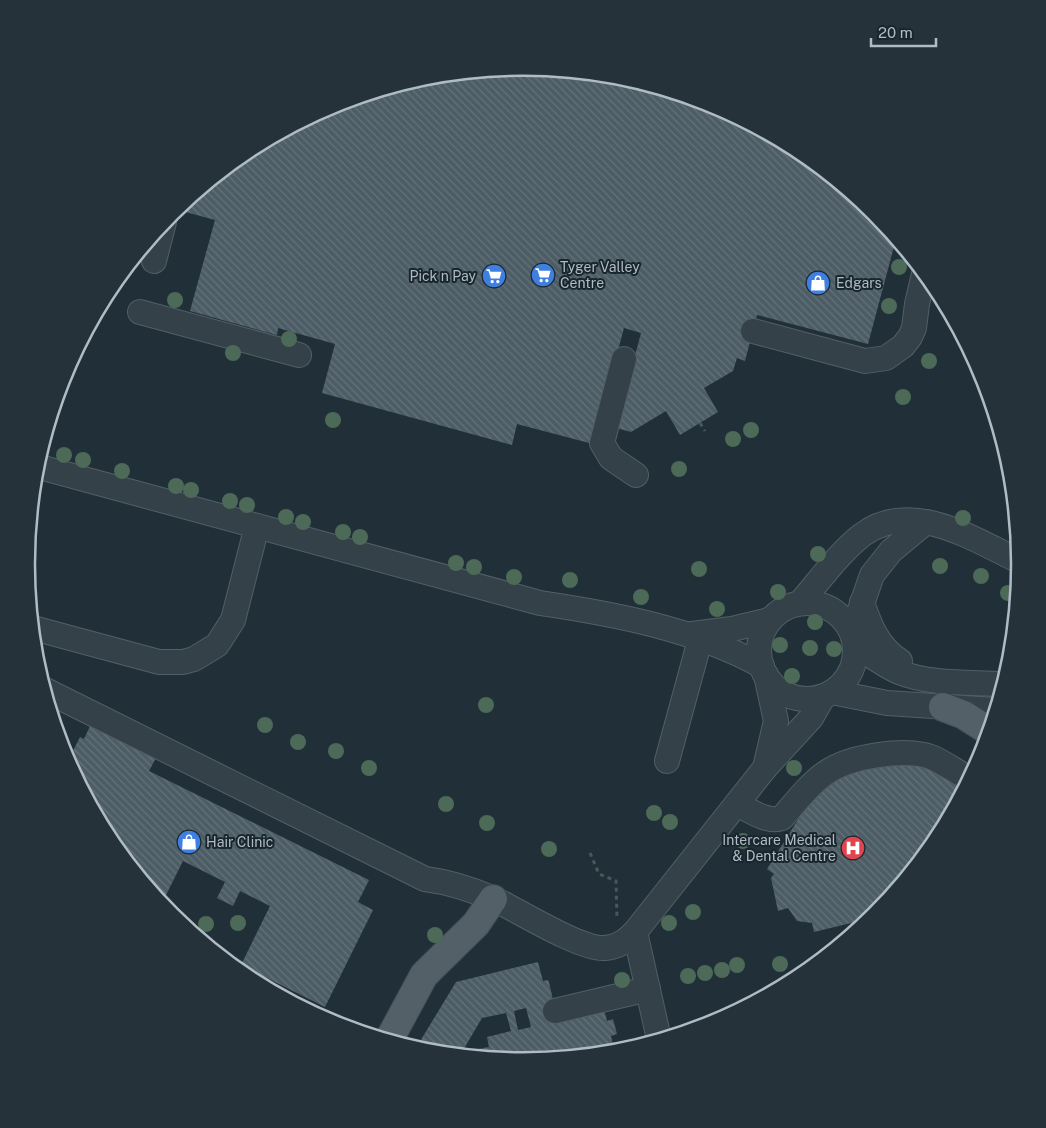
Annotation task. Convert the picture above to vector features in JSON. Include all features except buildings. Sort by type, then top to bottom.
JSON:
[{"type":"main road","points":[[943,707],[964,715],[983,727]]},
{"type":"main road","points":[[392,1034],[424,975],[476,924],[493,899]]},
{"type":"street","points":[[154,262],[160,238]]},
{"type":"street","points":[[753,331],[865,361],[886,358],[900,349],[910,337],[914,328],[916,304],[922,283]]},
{"type":"street","points":[[140,312],[299,355]]},
{"type":"street","points":[[624,359],[602,443],[610,458],[636,475]]},
{"type":"street","points":[[44,468],[540,602],[598,611],[694,637],[735,651],[764,671],[777,689],[793,697],[810,699],[827,694],[841,685],[850,672],[856,656],[854,639],[846,622],[830,608],[820,604],[800,603],[783,609],[770,620],[761,638],[759,647],[764,671],[776,721],[765,768]]},
{"type":"street","points":[[800,603],[843,553],[872,529],[894,522],[926,522],[962,534],[1011,556]]},
{"type":"street","points":[[854,639],[866,588],[880,563],[926,522]]},
{"type":"street","points":[[39,630],[159,662],[183,662],[194,659],[217,645],[233,620],[257,526]]},
{"type":"street","points":[[862,602],[876,638],[892,656],[912,667],[956,681]]},
{"type":"street","points":[[694,637],[770,620]]},
{"type":"street","points":[[667,761],[694,637]]},
{"type":"street","points":[[854,639],[899,672],[937,680],[996,684]]},
{"type":"street","points":[[827,694],[887,703],[988,710]]},
{"type":"street","points":[[53,695],[425,879],[451,882],[493,899],[594,947],[616,946],[635,932],[765,768],[811,718],[827,694]]},
{"type":"street","points":[[737,804],[770,820],[777,820],[782,818],[821,777],[831,770],[861,759],[898,752],[932,758],[961,774]]},
{"type":"street","points":[[635,932],[658,1033]]},
{"type":"street","points":[[555,1011],[648,989]]},
{"type":"path","points":[[700,423],[705,431]]},
{"type":"path","points":[[590,853],[599,874],[616,881],[618,921],[635,932]]},
{"type":"place","name":"Tyger Valley Centre","points":[[543,275]]},
{"type":"place","name":"Pick n Pay","points":[[494,276]]},
{"type":"place","name":"Edgars","points":[[818,283]]},
{"type":"place","name":"Hair Clinic","points":[[189,842]]},
{"type":"place","name":"Intercare Medical & Dental Centre","points":[[853,848]]}]
